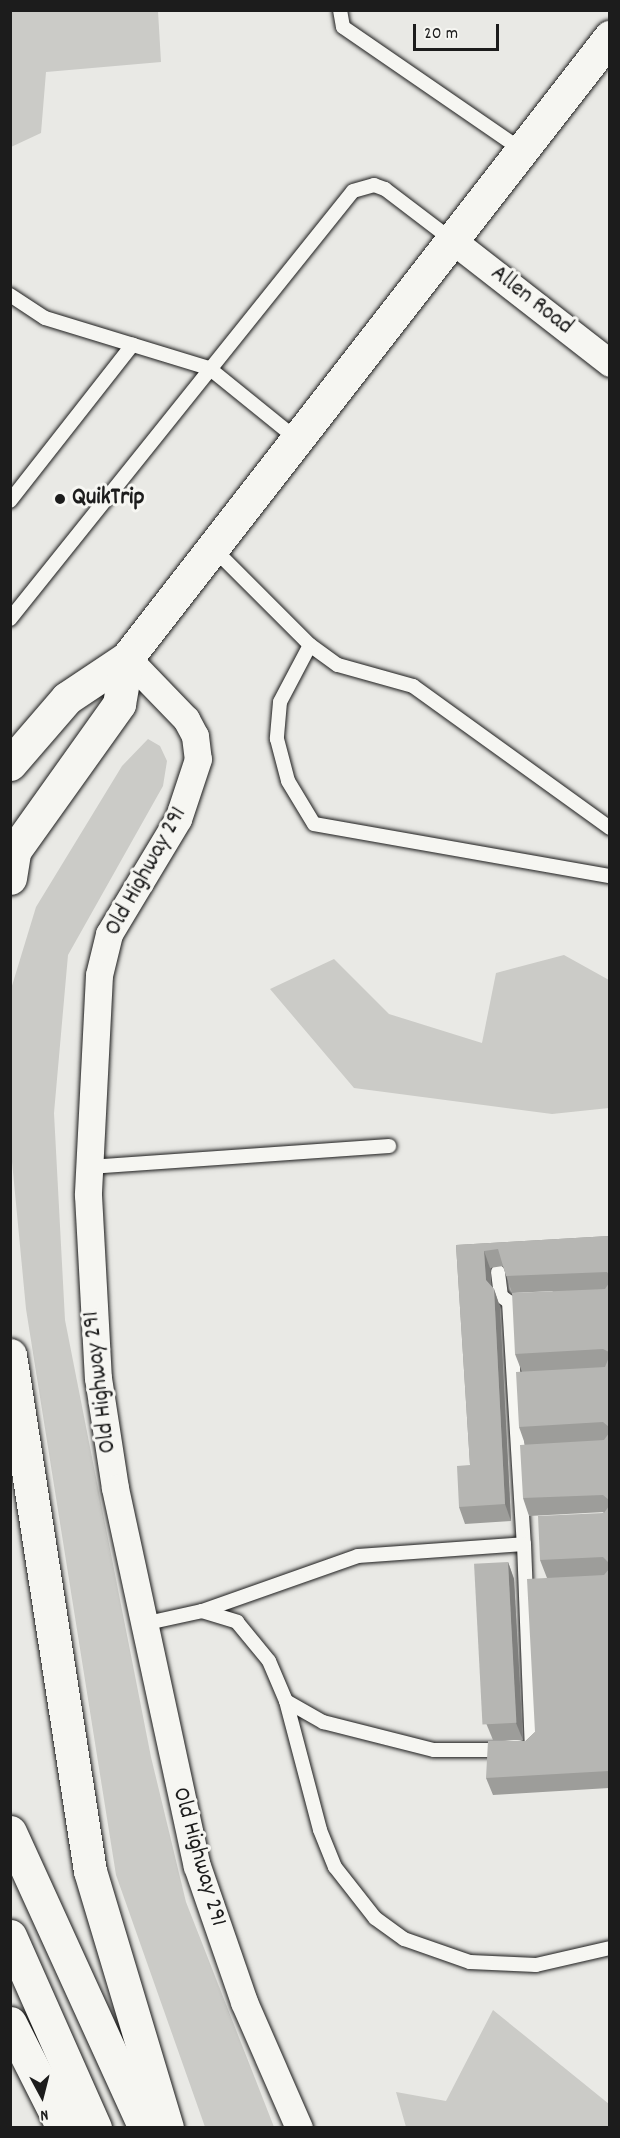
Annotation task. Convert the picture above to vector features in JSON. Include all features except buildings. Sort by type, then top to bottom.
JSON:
[{"type":"main road","points":[[10,764],[67,698],[127,658],[609,37]]},
{"type":"main road","points":[[12,862],[119,704],[127,658]]},
{"type":"main road","points":[[10,1355],[90,1871],[166,2127]]},
{"type":"main road","points":[[10,1832],[145,2127]]},
{"type":"main road","points":[[10,1936],[95,2127]]},
{"type":"main road","points":[[10,2023],[63,2127]]},
{"type":"street","name":"Allen Road","points":[[452,240],[609,363]]},
{"type":"street","name":"Old Highway 291","points":[[127,658],[186,719],[195,736],[198,759],[178,819],[109,934],[99,975],[89,1167],[98,1378],[143,1624],[200,1877],[244,2002],[299,2127]]},
{"type":"lane","points":[[340,10],[343,27],[522,150]]},
{"type":"lane","points":[[10,618],[353,191],[374,185],[385,189],[452,240]]},
{"type":"lane","points":[[10,294],[45,318],[209,368],[298,440]]},
{"type":"lane","points":[[10,501],[133,344]]},
{"type":"lane","points":[[213,548],[310,645],[338,666],[413,686],[609,828]]},
{"type":"lane","points":[[310,645],[280,702],[277,739],[288,781],[314,824],[609,876]]},
{"type":"lane","points":[[89,1167],[389,1146]]},
{"type":"lane","points":[[286,1701],[323,1722],[434,1750],[532,1749],[523,1588],[524,1453],[520,1381],[514,1302],[501,1296],[498,1272]]},
{"type":"lane","points":[[523,1525],[544,1524]]},
{"type":"lane","points":[[143,1624],[202,1611],[358,1556],[524,1544]]},
{"type":"lane","points":[[523,1588],[545,1587]]},
{"type":"lane","points":[[202,1611],[237,1622],[248,1632],[269,1661],[286,1701],[320,1830],[335,1867],[375,1918],[404,1939],[470,1962],[536,1965],[609,1948]]},
{"type":"shaded area","points":[[10,11],[158,11],[161,62],[46,72],[41,133],[11,147]]},
{"type":"shaded area","points":[[148,739],[160,746],[167,761],[163,786],[68,955],[54,1113],[65,1320],[151,1757],[186,1902],[274,2127],[205,2127],[116,1875],[26,1309],[11,1151],[11,989],[36,907],[122,766]]},
{"type":"shaded area","points":[[564,955],[609,980],[609,1108],[552,1114],[354,1088],[270,989],[334,959],[389,1014],[482,1043],[496,973]]},
{"type":"shaded area","points":[[493,2010],[609,2104],[609,2127],[406,2127],[396,2092],[446,2101]]},
{"type":"place","name":"QuikTrip","points":[[60,499]]}]
